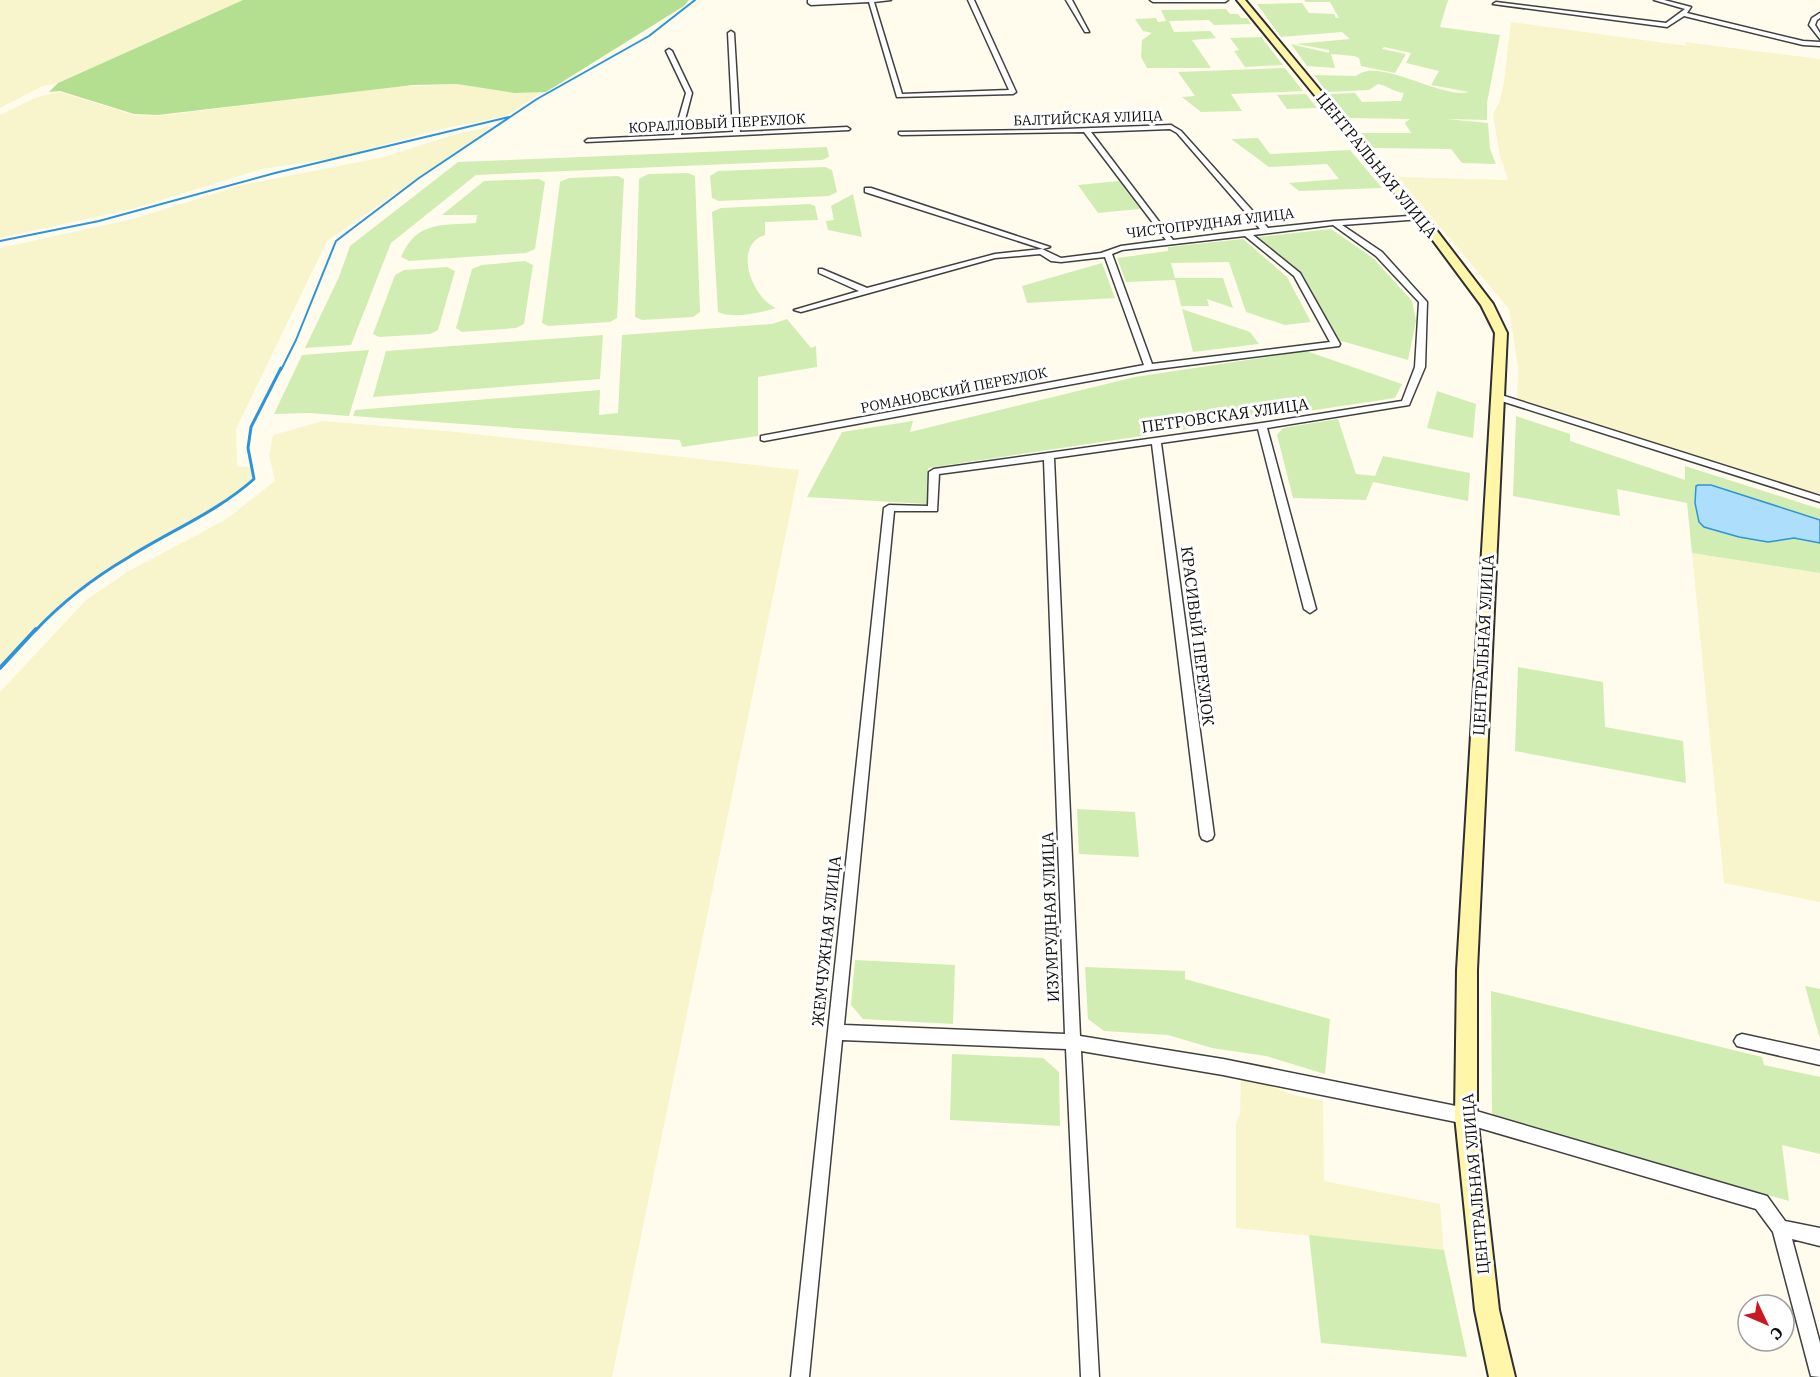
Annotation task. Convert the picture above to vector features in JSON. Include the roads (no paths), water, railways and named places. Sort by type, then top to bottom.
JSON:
[{"type":"main road","name":"ЦЕНТРАЛЬНАЯ УЛИЦА","points":[[1240,0],[1420,217],[1487,304],[1501,333],[1490,504],[1468,947],[1466,1116],[1487,1310],[1502,1377]]},
{"type":"street","points":[[811,0],[811,3],[888,0]]},
{"type":"street","points":[[871,0],[899,96],[1013,92],[971,0]]},
{"type":"street","points":[[1069,0],[1087,31]]},
{"type":"street","points":[[1153,0],[1225,0]]},
{"type":"street","points":[[1496,4],[1667,25],[1689,8],[1657,0]]},
{"type":"street","points":[[1683,14],[1803,43],[1820,44]]},
{"type":"street","points":[[1812,24],[1814,19],[1820,15]]},
{"type":"street","points":[[1812,24],[1820,26]]},
{"type":"street","points":[[1812,24],[1820,37]]},
{"type":"street","points":[[731,33],[737,134]]},
{"type":"street","points":[[669,51],[689,93],[677,137]]},
{"type":"street","name":"БАЛТИЙСКАЯ УЛИЦА","points":[[901,133],[1171,127],[1179,132],[1265,230]]},
{"type":"street","name":"КОРАЛЛОВЫЙ ПЕРЕУЛОК","points":[[588,141],[847,129]]},
{"type":"street","points":[[1086,130],[1171,243]]},
{"type":"street","points":[[868,190],[1046,247]]},
{"type":"street","name":"ЧИСТОПРУДНАЯ УЛИЦА","points":[[798,310],[995,256],[1042,251],[1054,259],[1061,260],[1108,253],[1116,248],[1265,230],[1420,217]]},
{"type":"street","name":"ПЕТРОВСКАЯ УЛИЦА","points":[[889,508],[933,509],[934,472],[1262,426],[1406,403],[1420,367],[1424,302],[1378,254],[1334,223]]},
{"type":"street","points":[[1108,253],[1149,367],[1336,344],[1297,275],[1246,233]]},
{"type":"street","points":[[822,271],[866,291]]},
{"type":"street","name":"РОМАНОВСКИЙ ПЕРЕУЛОК","points":[[764,438],[1149,367]]},
{"type":"street","points":[[1498,397],[1820,499]]},
{"type":"street","points":[[1262,426],[1310,609]]},
{"type":"street","name":"КРАСИВЫЙ ПЕРЕУЛОК","points":[[1156,441],[1207,835]]},
{"type":"street","name":"ИЗУМРУДНАЯ УЛИЦА","points":[[1049,456],[1072,1042],[1090,1377]]},
{"type":"street","name":"ЖЕМЧУЖНАЯ УЛИЦА","points":[[800,1377],[889,508]]},
{"type":"street","points":[[834,1032],[1072,1042],[1223,1067],[1466,1116],[1761,1202],[1780,1228],[1820,1376]]},
{"type":"street","points":[[1742,1041],[1820,1058]]},
{"type":"street","points":[[1780,1228],[1820,1237]]},
{"type":"water","points":[[1711,485],[1820,520],[1820,543],[1794,538],[1768,542],[1704,527],[1699,522],[1695,503],[1696,486]]},
{"type":"waterway","points":[[281,370],[296,340],[336,241],[419,178],[537,99],[649,36],[695,0]]},
{"type":"waterway","points":[[0,241],[99,221],[275,173],[509,117]]},
{"type":"waterway","points":[[35,631],[68,600],[104,573],[225,501],[254,479],[248,448],[251,427],[281,368]]},
{"type":"waterway","points":[[0,668],[36,629]]}]
